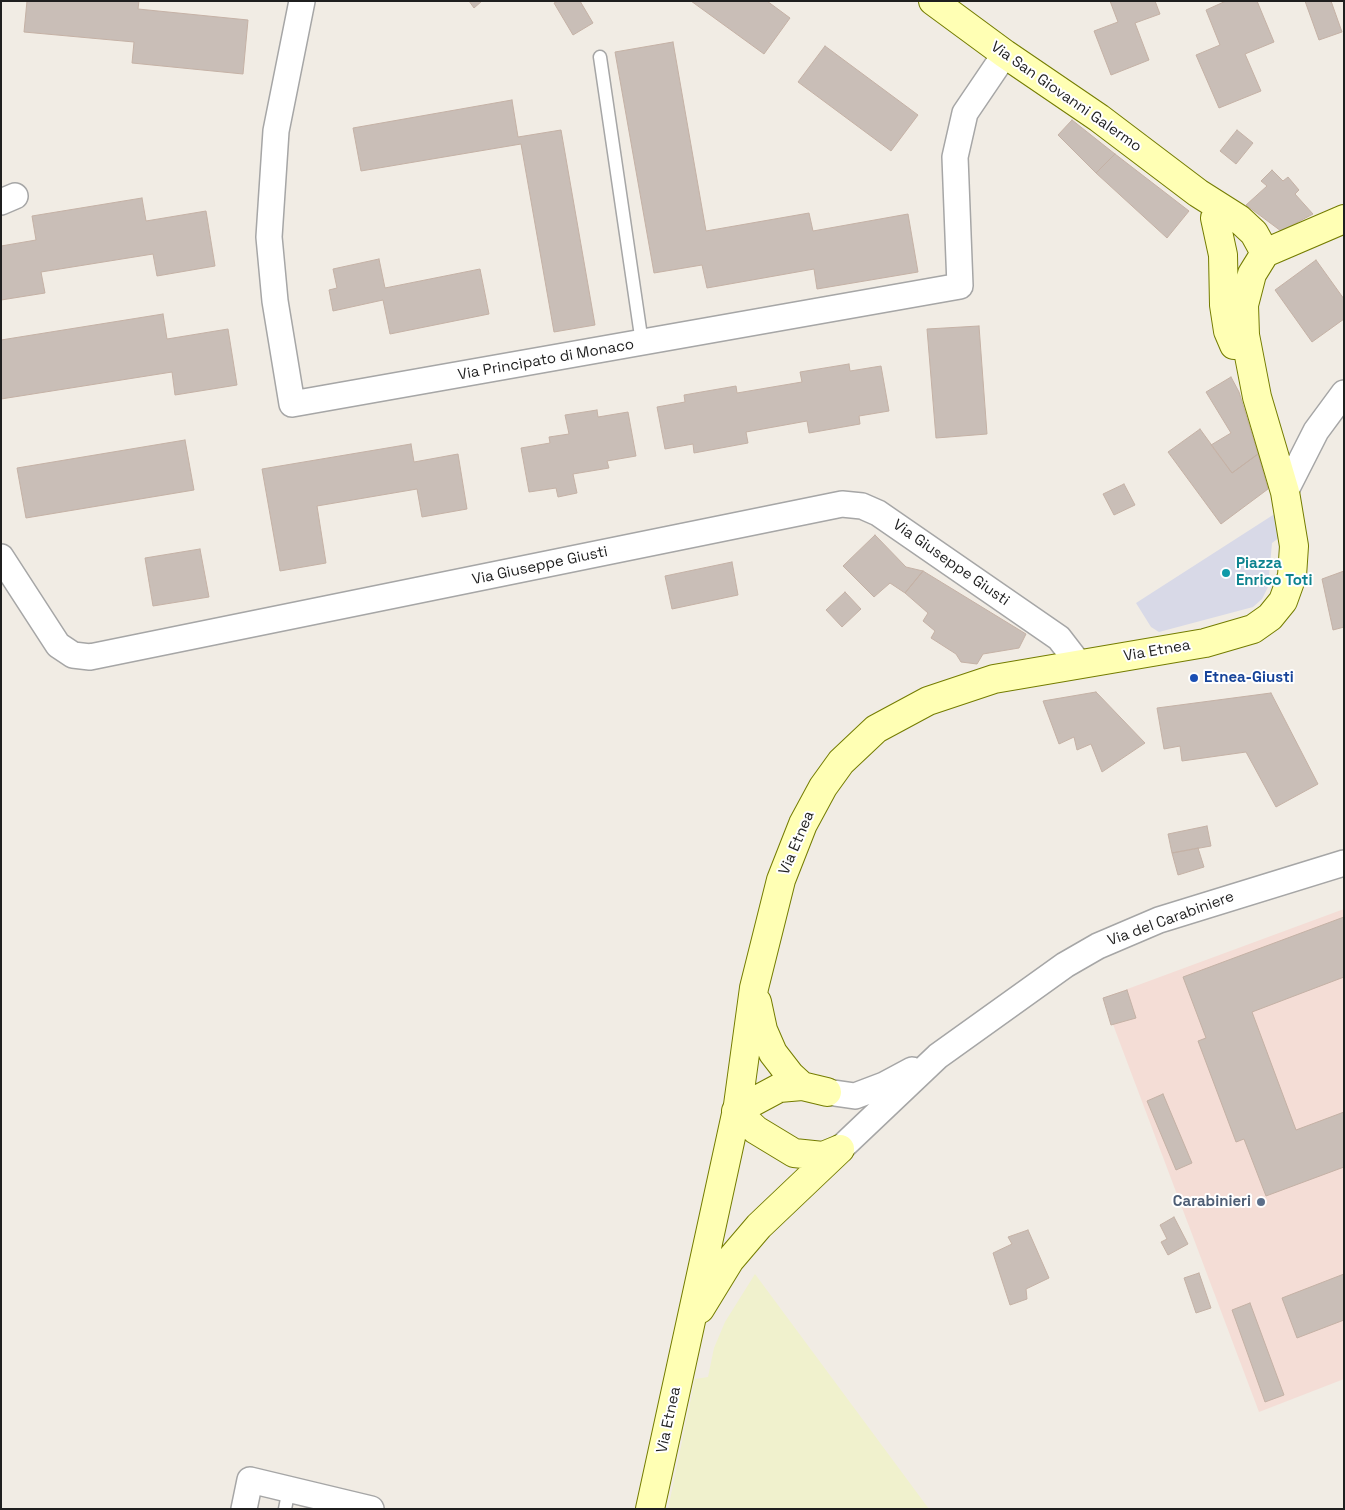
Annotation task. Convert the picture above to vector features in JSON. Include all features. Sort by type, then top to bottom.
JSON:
[{"type":"main road","name":"Via San Giovanni Galermo","points":[[933,1],[1005,54],[1099,118],[1198,193]]},
{"type":"main road","points":[[1198,193],[1230,238],[1240,246],[1265,253],[1344,219]]},
{"type":"main road","points":[[1198,193],[1238,219],[1254,233],[1265,253]]},
{"type":"main road","points":[[1215,218],[1223,255],[1224,305],[1228,331],[1240,363],[1257,397]]},
{"type":"main road","name":"Via Etnea","points":[[650,1509],[736,1110],[754,988],[781,880],[803,824],[823,787],[841,762],[876,729],[928,701],[994,679],[1205,643],[1253,629],[1270,617],[1283,601],[1292,576],[1294,546],[1286,492],[1257,397],[1245,335],[1244,306],[1252,274],[1265,253]]},
{"type":"main road","points":[[754,988],[763,1030],[773,1053],[790,1075],[814,1089]]},
{"type":"main road","points":[[814,1089],[779,1088],[736,1110],[756,1130],[794,1153],[823,1156],[840,1149]]},
{"type":"main road","points":[[687,1332],[730,1260],[759,1226],[840,1149]]},
{"type":"street","name":"Via Principato di Monaco","points":[[302,1],[276,131],[269,236],[274,301],[292,404],[960,286],[956,156],[965,113],[1005,54]]},
{"type":"street","points":[[1286,492],[1316,431],[1344,393]]},
{"type":"street","name":"Via Giuseppe Giusti","points":[[1,557],[58,645],[73,655],[90,657],[842,504],[862,506],[878,513],[1059,638],[1079,664]]},
{"type":"street","name":"Via del Carabiniere","points":[[938,1056],[1065,965],[1098,946],[1159,920],[1344,863]]},
{"type":"street","points":[[814,1089],[855,1096],[884,1085],[938,1056]]},
{"type":"street","points":[[840,1149],[938,1056]]},
{"type":"street","points":[[244,1509],[250,1480],[287,1499],[371,1509]]},
{"type":"lane","points":[[600,56],[642,343]]},
{"type":"shaded area","name":"Piazza Enrico Toti","points":[[1287,506],[1291,529],[1272,543],[1268,587],[1262,599],[1253,607],[1159,632],[1151,627],[1136,603]]},
{"type":"shaded area","name":"Carabinieri","points":[[1344,909],[1344,1379],[1259,1412],[1103,998]]},
{"type":"green space","points":[[755,1274],[929,1509],[668,1509],[695,1379],[708,1377],[714,1348],[725,1322]]},
{"type":"building","points":[[27,1],[139,1],[138,9],[248,20],[243,74],[132,63],[134,42],[24,32]]},
{"type":"building","points":[[469,1],[482,1],[474,8]]},
{"type":"building","points":[[558,1],[580,1],[593,23],[573,35],[554,3]]},
{"type":"building","points":[[691,1],[767,1],[790,18],[764,54]]},
{"type":"building","points":[[1110,1],[1155,1],[1160,14],[1135,23],[1149,60],[1111,75],[1094,31],[1118,22]]},
{"type":"building","points":[[1226,1],[1257,1],[1274,42],[1245,54],[1261,91],[1219,108],[1196,55],[1220,45],[1206,10]]},
{"type":"building","points":[[1305,1],[1331,1],[1342,32],[1319,40]]},
{"type":"building","points":[[673,42],[706,231],[809,213],[813,231],[908,214],[918,272],[817,289],[814,269],[707,288],[702,265],[654,273],[615,52]]},
{"type":"building","points":[[825,46],[918,115],[891,151],[798,82]]},
{"type":"building","points":[[512,100],[518,137],[561,130],[595,325],[554,332],[521,144],[361,171],[353,128]]},
{"type":"building","points":[[1072,120],[1115,154],[1096,173],[1058,135]]},
{"type":"building","points":[[1237,130],[1253,143],[1236,164],[1220,151]]},
{"type":"building","points":[[1115,154],[1189,211],[1167,238],[1096,173]]},
{"type":"building","points":[[1272,170],[1283,181],[1288,177],[1299,190],[1295,194],[1313,214],[1281,231],[1246,205],[1267,186],[1261,181]]},
{"type":"building","points":[[142,198],[146,221],[206,211],[215,266],[157,276],[153,254],[41,272],[45,293],[1,300],[1,246],[36,240],[32,216]]},
{"type":"building","points":[[379,259],[385,288],[480,269],[489,314],[390,334],[383,300],[333,311],[329,290],[337,288],[333,269]]},
{"type":"building","points":[[1316,260],[1344,299],[1344,319],[1312,342],[1275,290]]},
{"type":"building","points":[[163,314],[167,339],[228,329],[237,385],[175,395],[172,372],[1,399],[1,340]]},
{"type":"building","points":[[979,326],[987,434],[936,438],[927,329]]},
{"type":"building","points":[[849,364],[850,371],[881,366],[889,411],[859,416],[860,424],[809,433],[807,421],[746,432],[748,443],[694,453],[693,444],[665,449],[657,407],[685,402],[684,395],[736,386],[737,393],[802,382],[800,372]]},
{"type":"building","points":[[1231,377],[1239,392],[1258,454],[1232,473],[1211,445],[1231,433],[1206,392]]},
{"type":"building","points":[[597,410],[598,417],[628,412],[636,456],[607,461],[609,468],[573,474],[577,493],[558,497],[556,488],[529,492],[521,448],[550,443],[549,437],[569,434],[565,415]]},
{"type":"building","points":[[1200,429],[1232,473],[1258,454],[1268,489],[1221,524],[1168,452]]},
{"type":"building","points":[[185,440],[194,490],[26,518],[17,468]]},
{"type":"building","points":[[411,444],[414,462],[458,454],[467,509],[422,517],[417,489],[317,506],[326,563],[280,571],[262,469]]},
{"type":"building","points":[[1124,484],[1135,505],[1114,515],[1103,494]]},
{"type":"building","points":[[875,535],[906,567],[923,571],[905,593],[890,583],[874,597],[843,566]]},
{"type":"building","points":[[200,549],[209,597],[153,606],[145,558]]},
{"type":"building","points":[[732,562],[738,595],[672,609],[665,576]]},
{"type":"building","points":[[923,571],[1026,634],[1019,648],[983,654],[977,664],[961,662],[956,654],[931,638],[935,631],[923,621],[928,613],[905,593]]},
{"type":"building","points":[[1344,571],[1344,627],[1333,630],[1322,579]]},
{"type":"building","points":[[845,592],[861,609],[842,627],[826,610]]},
{"type":"building","points":[[1096,692],[1145,743],[1102,772],[1091,744],[1077,750],[1074,737],[1059,744],[1043,701]]},
{"type":"building","points":[[1271,693],[1318,784],[1276,807],[1246,752],[1182,761],[1180,746],[1164,749],[1157,708]]},
{"type":"building","points":[[1207,826],[1211,846],[1172,853],[1168,834]]},
{"type":"building","points":[[1198,848],[1204,867],[1178,875],[1172,853]]},
{"type":"building","points":[[1344,917],[1344,977],[1252,1012],[1296,1130],[1344,1112],[1344,1167],[1266,1196],[1244,1139],[1236,1142],[1198,1041],[1206,1038],[1183,977]]},
{"type":"building","points":[[1127,990],[1136,1018],[1111,1025],[1103,998]]},
{"type":"building","points":[[1163,1094],[1192,1163],[1176,1170],[1147,1101]]},
{"type":"building","points":[[1174,1217],[1188,1244],[1168,1255],[1161,1242],[1167,1239],[1160,1225]]},
{"type":"building","points":[[1028,1230],[1049,1278],[1026,1289],[1027,1299],[1010,1305],[993,1253],[1012,1244],[1008,1237]]},
{"type":"building","points":[[1199,1273],[1211,1308],[1196,1313],[1184,1278]]},
{"type":"building","points":[[1344,1274],[1344,1320],[1297,1338],[1282,1298]]},
{"type":"building","points":[[1250,1303],[1284,1395],[1265,1402],[1232,1310]]},
{"type":"place","name":"Piazza Enrico Toti","points":[[1226,573]]},
{"type":"place","name":"Etnea-Giusti","points":[[1194,678]]},
{"type":"place","name":"Carabinieri","points":[[1261,1202]]}]
